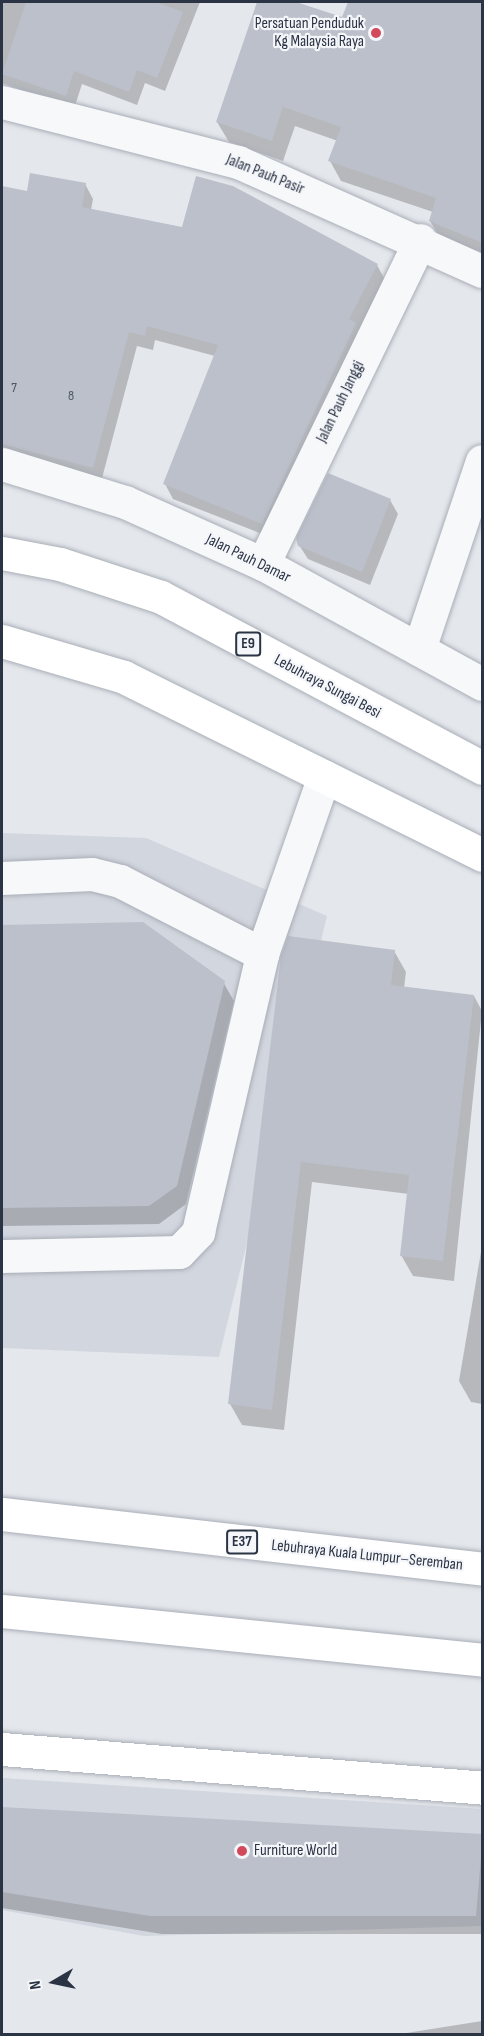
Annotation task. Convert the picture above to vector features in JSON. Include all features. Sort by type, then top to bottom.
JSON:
[{"type":"highway","name":"Lebuhraya Sungai Besi","points":[[2,553],[60,564],[161,597],[483,768]]},
{"type":"highway","points":[[2,641],[124,676],[483,855]]},
{"type":"highway","name":"Lebuhraya Kuala Lumpur–Seremban","points":[[2,1514],[483,1569]]},
{"type":"highway","points":[[2,1611],[483,1660]]},
{"type":"highway","points":[[5,1747],[483,1788]]},
{"type":"street","name":"Jalan Pauh Pasir","points":[[2,102],[238,162],[420,240],[483,271]]},
{"type":"street","name":"Jalan Pauh Janggi","points":[[263,564],[420,240]]},
{"type":"street","points":[[419,650],[483,461]]},
{"type":"street","name":"Jalan Pauh Damar","points":[[2,464],[125,502],[263,564],[483,684]]},
{"type":"street","points":[[2,1256],[179,1252],[198,1232],[262,954],[324,776]]},
{"type":"street","points":[[2,878],[92,874],[120,880],[262,954]]},
{"type":"shaded area","points":[[2,833],[146,838],[327,916],[219,1357],[2,1348]]},
{"type":"shaded area","name":"Furniture World","points":[[2,1778],[482,1809],[482,1926],[144,1936],[2,1910]]},
{"type":"building","points":[[26,2],[156,2],[183,12],[157,78],[137,70],[129,92],[74,71],[66,96],[2,74]]},
{"type":"building","points":[[257,2],[296,2],[342,17],[348,2],[483,2],[483,243],[429,221],[436,198],[328,161],[341,127],[283,107],[272,141],[216,122]]},
{"type":"building","points":[[30,173],[86,183],[82,207],[182,227],[196,176],[233,186],[378,264],[349,319],[356,323],[262,524],[163,484],[218,345],[147,326],[145,336],[129,332],[93,468],[2,444],[2,186],[27,191]]},
{"type":"building","points":[[328,473],[391,499],[362,572],[298,546],[296,538]]},
{"type":"building","points":[[143,922],[225,981],[177,1186],[149,1206],[2,1208],[2,925]]},
{"type":"building","points":[[288,936],[395,950],[391,985],[474,995],[443,1261],[400,1256],[409,1175],[301,1162],[272,1410],[228,1404],[281,956]]},
{"type":"building","name":"Furniture World","points":[[2,1807],[483,1834],[476,1916],[150,1916],[2,1892]]},
{"type":"place","name":"Persatuan Penduduk Kg Malaysia Raya","points":[[376,33]]},
{"type":"place","name":"Furniture World","points":[[242,1851]]}]
